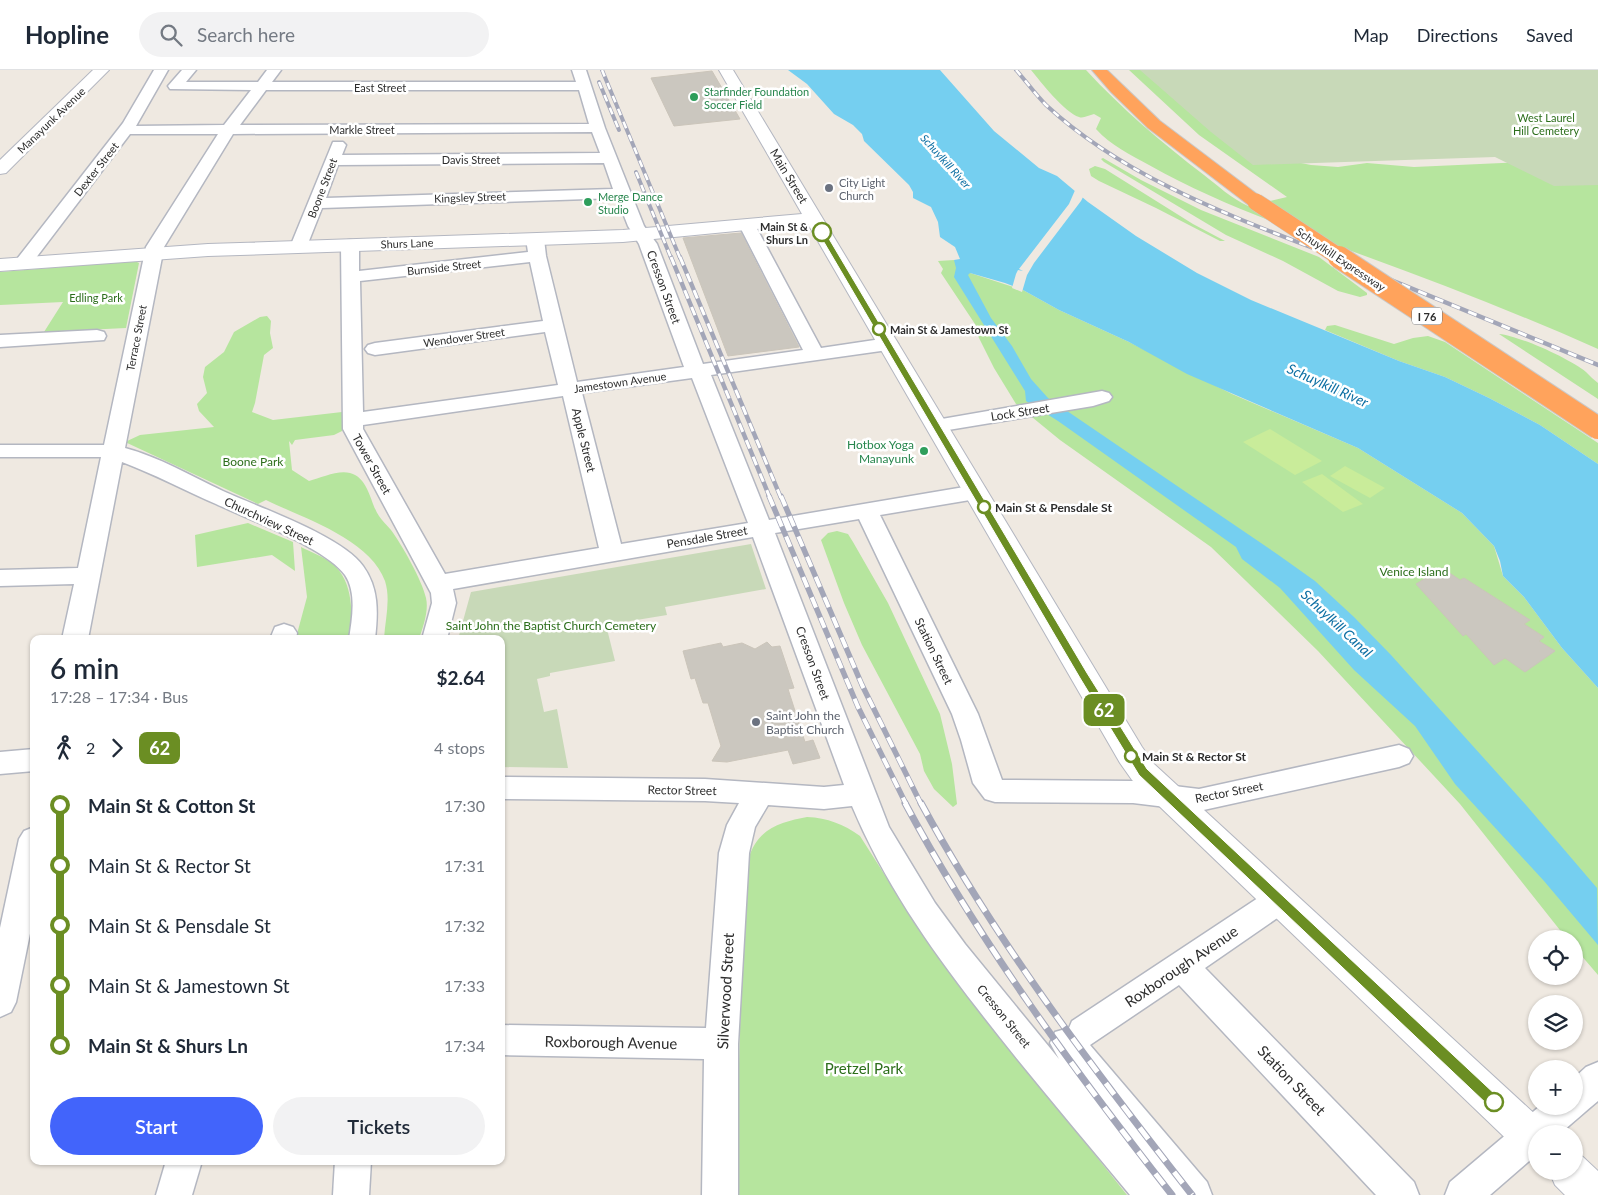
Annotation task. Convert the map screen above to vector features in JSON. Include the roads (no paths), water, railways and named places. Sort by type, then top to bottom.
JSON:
[{"type":"highway","name":"Schuylkill Expressway","points":[[1098,70],[1174,140],[1598,428]]},
{"type":"highway","name":"Schuylkill Expressway","points":[[1113,70],[1153,109],[1264,200],[1598,413]]},
{"type":"street","name":"Manayunk Avenue","points":[[0,169],[102,70]]},
{"type":"street","name":"Dexter Street","points":[[23,263],[126,130],[161,70]]},
{"type":"street","name":"East Street","points":[[189,70],[176,87],[585,86]]},
{"type":"street","name":"Terrace Street","points":[[76,635],[153,254],[157,243],[229,129],[274,70]]},
{"type":"street","name":"Cresson Street","points":[[579,70],[598,128],[636,226],[648,244],[692,364],[703,378],[861,794],[889,853],[924,912],[954,954],[1060,1048],[1194,1195]]},
{"type":"street","name":"Main Street","points":[[726,70],[1134,761],[1168,797],[1278,901],[1528,1133]]},
{"type":"street","name":"Markle Street","points":[[126,130],[598,128]]},
{"type":"street","name":"Boone Street","points":[[299,247],[344,129]]},
{"type":"street","name":"Davis Street","points":[[332,160],[610,158]]},
{"type":"street","name":"Kingsley Street","points":[[316,203],[624,193]]},
{"type":"street","name":"Shurs Lane","points":[[0,265],[153,254],[350,245],[536,248],[814,218]]},
{"type":"street","points":[[747,225],[815,354]]},
{"type":"street","name":"Tower Street","points":[[350,245],[353,429],[359,443],[439,583],[444,598],[435,635]]},
{"type":"street","name":"Burnside Street","points":[[350,277],[536,248]]},
{"type":"street","name":"Apple Street","points":[[536,248],[566,381],[570,389],[612,553]]},
{"type":"street","name":"Wendover Street","points":[[376,349],[553,325]]},
{"type":"street","points":[[0,341],[97,336]]},
{"type":"street","name":"Jamestown Avenue","points":[[352,420],[888,344]]},
{"type":"street","name":"Lock Street","points":[[936,426],[1102,397]]},
{"type":"street","points":[[0,452],[114,452]]},
{"type":"street","name":"Churchview Street","points":[[114,452],[140,461],[311,540],[342,558],[353,568],[364,590],[366,602],[362,635]]},
{"type":"street","name":"Pensdale Street","points":[[439,583],[976,492]]},
{"type":"street","name":"Station Street","points":[[868,511],[965,714],[983,765],[987,783],[995,791]]},
{"type":"street","points":[[0,578],[87,576]]},
{"type":"street","name":"Rector Street","points":[[995,791],[1133,792],[1184,800],[1209,798],[1400,756]]},
{"type":"street","points":[[0,763],[30,760]]},
{"type":"street","name":"Rector Street","points":[[505,788],[665,789],[824,798],[861,794]]},
{"type":"street","name":"Silverwood Street","points":[[720,1195],[721,1044],[734,853],[741,826],[761,793]]},
{"type":"street","points":[[0,1002],[28,893],[30,875]]},
{"type":"street","name":"Roxborough Avenue","points":[[1060,1048],[1278,901]]},
{"type":"street","name":"Station Street","points":[[1182,966],[1401,1195]]},
{"type":"street","name":"Roxborough Avenue","points":[[505,1040],[721,1044]]},
{"type":"street","name":"Cresson Street","points":[[1060,1048],[1154,1195]]},
{"type":"street","points":[[1583,1092],[1598,1078]]},
{"type":"street","points":[[1548,1125],[1557,1115]]},
{"type":"street","points":[[1463,1195],[1528,1144]]},
{"type":"street","points":[[174,1195],[183,1165]]},
{"type":"street","points":[[351,1195],[353,1165]]},
{"type":"street","points":[[1578,1180],[1594,1195]]},
{"type":"water","points":[[788,70],[940,70],[994,131],[1039,168],[1057,176],[1088,202],[1136,236],[1197,273],[1251,300],[1399,361],[1445,377],[1540,425],[1598,464],[1598,688],[1562,648],[1524,597],[1503,576],[1494,546],[1462,513],[1358,448],[1187,374],[1129,342],[1059,310],[1023,290],[970,273],[968,275],[991,318],[1012,346],[1031,379],[1048,398],[1315,581],[1391,655],[1526,805],[1597,888],[1598,945],[1544,881],[1455,784],[1415,726],[1354,670],[1280,588],[1242,559],[1236,547],[1058,421],[1026,401],[1025,391],[954,277],[956,268],[954,260],[960,259],[955,247],[940,237],[938,222],[931,207],[913,198],[913,192],[909,185],[864,141],[862,134],[853,125],[834,114],[807,84]]},
{"type":"railway","points":[[602,70],[680,258]]},
{"type":"railway","points":[[1016,70],[1046,105],[1078,131],[1112,155],[1147,176],[1223,212],[1338,258]]},
{"type":"railway","points":[[599,82],[619,130]]},
{"type":"railway","points":[[636,172],[671,258]]},
{"type":"railway","points":[[671,257],[770,498]]},
{"type":"railway","points":[[680,257],[781,498]]},
{"type":"railway","points":[[1335,257],[1598,365]]},
{"type":"railway","points":[[769,496],[858,707],[906,804]]},
{"type":"railway","points":[[781,496],[862,685],[921,804]]},
{"type":"railway","points":[[905,803],[965,906],[1030,1005],[1099,1101],[1172,1195]]},
{"type":"railway","points":[[921,803],[950,855],[1014,956],[1083,1053],[1192,1195]]},
{"type":"place","name":"Starfinder Foundation Soccer Field","points":[[694,97]]},
{"type":"place","name":"City Light Church","points":[[829,188]]},
{"type":"place","name":"Merge Dance Studio","points":[[588,202]]},
{"type":"place","name":"Main St & Shurs Ln","points":[[822,232]]},
{"type":"place","name":"Main St & Jamestown St","points":[[879,329]]},
{"type":"place","name":"Hotbox Yoga Manayunk","points":[[924,451]]},
{"type":"place","name":"Main St & Pensdale St","points":[[984,507]]},
{"type":"place","name":"Saint John the Baptist Church","points":[[756,722]]},
{"type":"place","name":"Main St & Rector St","points":[[1131,756]]},
{"type":"park label","name":"West Laurel Hill Cemetery","points":[[1546,123]]},
{"type":"park label","name":"Edling Park","points":[[96,297]]},
{"type":"park label","name":"Boone Park","points":[[253,461]]},
{"type":"park label","name":"Venice Island","points":[[1414,571]]},
{"type":"park label","name":"Saint John the Baptist Church Cemetery","points":[[551,625]]},
{"type":"park label","name":"Pretzel Park","points":[[864,1068]]},
{"type":"water label","name":"Schuylkill River","points":[[946,161]]},
{"type":"water label","name":"Schuylkill River","points":[[1328,385]]},
{"type":"water label","name":"Schuylkill Canal","points":[[1337,623]]}]
